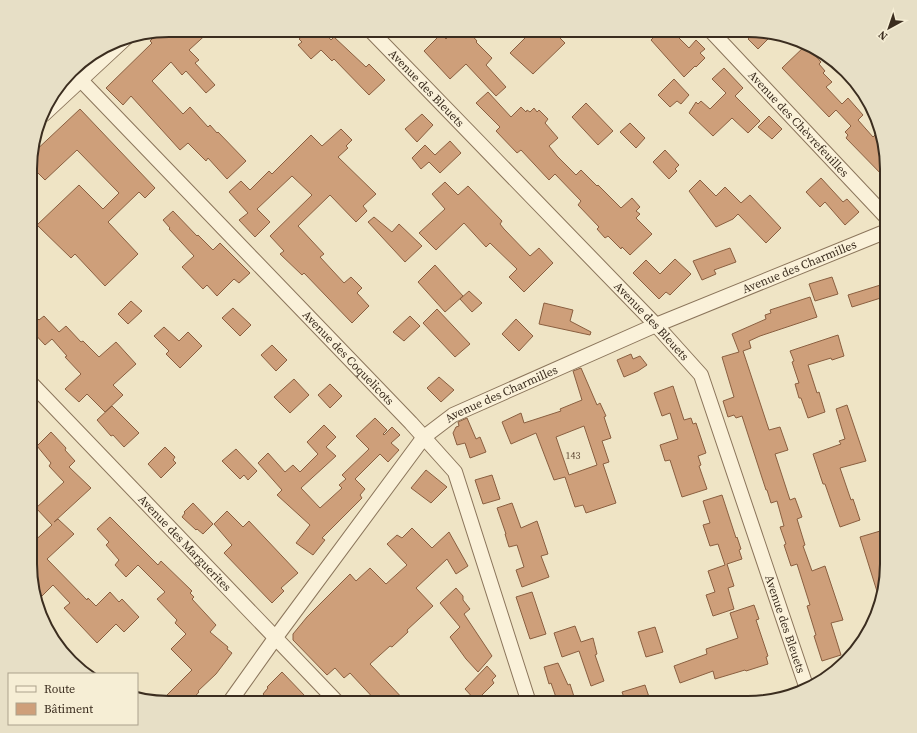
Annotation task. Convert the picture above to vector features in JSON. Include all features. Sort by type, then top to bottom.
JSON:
[{"type":"street","name":"Avenue des Bleuets","points":[[377,37],[656,324],[701,374],[805,683]]},
{"type":"street","name":"Avenue des Chèvrefeuilles","points":[[717,37],[880,211]]},
{"type":"street","points":[[59,96],[76,76],[97,66],[115,49]]},
{"type":"street","name":"Avenue des Coquelicots","points":[[76,76],[424,437],[455,472],[527,696]]},
{"type":"street","name":"Avenue des Charmilles","points":[[234,696],[424,437],[453,415],[656,324],[880,234]]},
{"type":"street","name":"Avenue des Marguerites","points":[[37,389],[331,696]]},
{"type":"building","points":[[160,37],[203,37],[189,50],[199,60],[195,63],[215,85],[206,93],[186,71],[182,75],[171,62],[152,81],[183,114],[190,107],[208,127],[210,125],[217,133],[218,132],[246,161],[227,179],[208,158],[206,161],[188,143],[180,150],[131,96],[123,105],[106,88],[152,43],[150,41],[153,38]]},
{"type":"building","points":[[301,37],[328,37],[331,40],[334,37],[366,67],[369,64],[385,80],[369,95],[334,59],[332,61],[321,50],[311,59],[298,45],[302,42],[299,39]]},
{"type":"building","points":[[438,37],[444,37],[446,39],[448,37],[473,37],[477,41],[476,42],[492,58],[486,65],[506,87],[496,96],[466,64],[450,79],[424,51]]},
{"type":"building","points":[[526,37],[559,37],[565,43],[533,74],[510,53]]},
{"type":"building","points":[[652,37],[678,37],[689,48],[696,40],[705,49],[700,53],[705,58],[684,77],[651,40]]},
{"type":"building","points":[[750,37],[768,39],[758,49],[748,39]]},
{"type":"building","points":[[802,49],[816,56],[821,62],[819,64],[825,71],[823,73],[832,82],[826,87],[842,104],[848,98],[863,115],[858,120],[873,137],[876,134],[880,160],[880,173],[846,138],[848,135],[845,132],[851,126],[836,110],[829,117],[782,68]]},
{"type":"building","points":[[724,68],[743,88],[735,96],[760,121],[748,133],[732,118],[713,136],[689,113],[696,102],[698,104],[701,101],[710,109],[726,93],[712,79]]},
{"type":"building","points":[[674,79],[689,95],[681,104],[677,101],[670,107],[658,95]]},
{"type":"building","points":[[488,92],[511,117],[521,107],[526,112],[527,110],[530,112],[534,108],[537,112],[539,110],[548,119],[545,123],[558,138],[549,146],[557,156],[576,175],[581,170],[621,208],[632,198],[640,207],[636,211],[640,214],[636,218],[652,234],[630,255],[622,247],[621,249],[608,236],[605,238],[597,229],[599,227],[578,205],[581,201],[555,174],[549,180],[521,150],[517,153],[496,131],[500,127],[476,103]]},
{"type":"building","points":[[586,103],[613,131],[598,145],[572,117]]},
{"type":"building","points":[[80,109],[155,188],[145,198],[139,192],[108,222],[138,254],[105,286],[75,254],[71,258],[37,225],[79,185],[103,209],[119,193],[77,150],[45,180],[38,173],[37,174],[39,148]]},
{"type":"building","points":[[422,114],[433,125],[417,142],[405,129]]},
{"type":"building","points":[[769,116],[782,129],[772,139],[758,127]]},
{"type":"building","points":[[630,123],[645,138],[636,148],[620,132]]},
{"type":"building","points":[[341,129],[352,140],[346,146],[348,148],[338,157],[376,194],[363,206],[367,211],[356,222],[330,195],[298,226],[324,254],[320,257],[344,283],[351,277],[362,288],[357,293],[369,306],[352,323],[304,273],[302,275],[280,254],[284,251],[270,236],[312,195],[292,176],[257,209],[270,222],[255,237],[239,220],[248,213],[229,192],[241,181],[250,190],[269,171],[272,174],[311,135],[322,146]]},
{"type":"building","points":[[450,141],[461,153],[440,173],[429,162],[421,169],[412,158],[425,145],[435,155]]},
{"type":"building","points":[[665,150],[679,165],[675,169],[677,171],[669,179],[653,162]]},
{"type":"building","points":[[821,178],[843,202],[847,199],[859,212],[845,225],[825,202],[820,207],[806,192]]},
{"type":"building","points":[[700,180],[716,196],[725,187],[741,203],[750,195],[781,228],[766,243],[738,214],[733,219],[716,227],[689,191]]},
{"type":"building","points":[[445,182],[458,195],[468,186],[502,221],[500,224],[504,229],[530,256],[539,248],[553,263],[524,292],[509,277],[517,269],[490,243],[486,247],[464,223],[436,250],[419,233],[445,209],[432,194]]},
{"type":"building","points":[[173,211],[213,250],[220,243],[250,273],[239,283],[234,279],[217,296],[207,285],[203,289],[182,267],[194,256],[169,229],[170,228],[163,220]]},
{"type":"building","points":[[374,217],[392,232],[399,224],[422,246],[405,262],[368,222]]},
{"type":"building","points":[[730,248],[736,262],[714,270],[716,274],[702,280],[693,261]]},
{"type":"building","points":[[675,259],[691,274],[670,295],[666,292],[659,299],[633,273],[646,260],[660,274]]},
{"type":"building","points":[[435,265],[463,296],[445,312],[418,282]]},
{"type":"building","points":[[832,277],[838,294],[815,301],[809,284]]},
{"type":"building","points":[[880,285],[880,298],[852,307],[848,295]]},
{"type":"building","points":[[469,291],[482,303],[472,312],[460,299]]},
{"type":"building","points":[[810,297],[817,317],[749,341],[751,348],[743,351],[769,430],[780,427],[788,450],[775,454],[790,500],[795,498],[802,517],[797,519],[805,545],[803,546],[812,571],[825,566],[843,620],[831,623],[841,655],[822,661],[807,606],[810,605],[797,564],[791,566],[784,545],[786,544],[780,527],[784,526],[777,501],[771,503],[742,416],[736,418],[734,415],[728,417],[723,401],[734,397],[722,357],[739,352],[732,334],[766,319],[765,315],[771,313],[770,310]]},
{"type":"building","points":[[131,301],[142,311],[128,324],[118,314]]},
{"type":"building","points":[[544,303],[573,310],[570,321],[591,332],[590,335],[539,324]]},
{"type":"building","points":[[233,308],[251,325],[240,336],[222,318]]},
{"type":"building","points":[[437,309],[470,344],[455,357],[423,323]]},
{"type":"building","points":[[44,316],[59,332],[66,326],[81,342],[83,341],[99,357],[116,342],[136,364],[113,385],[123,395],[105,412],[87,394],[79,402],[65,389],[81,374],[65,357],[67,356],[52,339],[45,345],[37,336],[37,318],[39,320]]},
{"type":"building","points":[[410,316],[420,326],[404,341],[393,332]]},
{"type":"building","points":[[516,319],[533,336],[519,351],[502,334]]},
{"type":"building","points":[[164,327],[179,341],[188,332],[202,346],[180,368],[166,354],[169,351],[154,336]]},
{"type":"building","points":[[838,335],[844,356],[832,360],[831,358],[808,365],[825,412],[808,418],[801,398],[799,398],[795,384],[799,383],[790,351]]},
{"type":"building","points":[[272,345],[287,360],[276,371],[261,355]]},
{"type":"building","points":[[631,354],[633,359],[640,356],[647,365],[624,377],[617,360]]},
{"type":"building","points":[[581,368],[597,405],[600,403],[606,416],[604,417],[611,438],[602,441],[609,462],[603,464],[616,503],[586,513],[583,505],[575,507],[565,477],[554,480],[536,433],[511,444],[502,422],[521,413],[524,423],[561,411],[560,409],[582,400],[573,371]],"holes":[[[584,426],[597,465],[569,475],[556,437]]]},
{"type":"building","points":[[439,377],[454,390],[441,402],[427,388]]},
{"type":"building","points":[[294,379],[309,395],[290,413],[274,397]]},
{"type":"building","points":[[330,384],[342,396],[330,408],[318,395]]},
{"type":"building","points":[[673,386],[684,420],[691,418],[693,424],[696,423],[706,453],[698,456],[701,465],[699,466],[707,489],[682,497],[670,460],[665,461],[660,445],[678,439],[670,413],[662,416],[654,393]]},
{"type":"building","points":[[847,405],[866,461],[840,468],[851,500],[853,499],[860,520],[840,527],[813,454],[841,444],[839,441],[845,439],[836,409]]},
{"type":"building","points":[[112,406],[139,433],[124,447],[113,435],[111,436],[97,420]]},
{"type":"building","points":[[375,418],[387,430],[383,434],[384,435],[392,427],[400,435],[391,443],[399,450],[388,462],[380,454],[355,479],[365,489],[360,495],[362,498],[322,538],[325,540],[313,555],[296,543],[310,525],[277,495],[282,490],[258,463],[268,453],[285,472],[293,465],[300,472],[318,454],[307,442],[324,425],[336,437],[326,447],[336,456],[301,488],[320,508],[342,488],[339,485],[346,479],[342,475],[369,449],[356,436]]},
{"type":"building","points":[[467,418],[476,439],[480,437],[486,452],[470,458],[465,443],[457,445],[453,433],[456,427],[459,426],[458,422]]},
{"type":"building","points":[[51,432],[66,448],[65,450],[75,461],[69,467],[91,488],[54,522],[58,519],[74,534],[47,559],[87,600],[88,598],[96,606],[110,592],[119,602],[122,599],[139,617],[124,632],[116,624],[97,643],[64,608],[70,603],[53,585],[42,596],[41,595],[37,573],[37,539],[52,525],[37,509],[37,507],[64,482],[49,466],[51,463],[37,446]]},
{"type":"building","points":[[165,447],[175,457],[173,460],[176,463],[161,478],[148,464]]},
{"type":"building","points":[[236,449],[257,471],[248,480],[244,475],[240,479],[222,461]]},
{"type":"building","points":[[426,470],[447,487],[431,503],[411,488]]},
{"type":"building","points":[[492,475],[500,499],[483,504],[475,480]]},
{"type":"building","points":[[722,495],[741,549],[739,550],[742,559],[727,564],[734,586],[728,588],[734,609],[713,616],[706,595],[715,592],[708,571],[725,565],[718,544],[710,546],[703,525],[710,523],[703,501]]},
{"type":"building","points":[[193,503],[213,524],[203,534],[197,529],[196,530],[182,517],[185,513],[184,512]]},
{"type":"building","points":[[512,503],[521,528],[537,521],[548,554],[541,556],[549,577],[522,587],[516,570],[524,567],[517,545],[509,547],[497,508]]},
{"type":"building","points":[[227,511],[243,527],[249,521],[298,573],[281,588],[284,591],[272,603],[224,553],[232,545],[214,524]]},
{"type":"building","points":[[110,517],[158,565],[161,561],[192,591],[190,593],[194,597],[192,599],[216,625],[210,632],[228,647],[227,649],[232,653],[216,674],[198,691],[199,692],[195,696],[166,696],[192,670],[171,649],[186,634],[175,623],[177,620],[157,599],[165,592],[138,565],[126,577],[115,565],[119,560],[106,545],[109,542],[97,529]]},
{"type":"building","points":[[412,528],[432,548],[449,532],[468,566],[456,574],[447,559],[416,588],[433,606],[407,630],[408,632],[392,647],[390,646],[370,664],[400,696],[371,696],[350,673],[344,678],[335,668],[327,675],[293,640],[293,634],[307,617],[350,574],[356,581],[370,568],[386,584],[407,565],[387,544],[397,535],[402,538]]},
{"type":"building","points":[[880,531],[880,573],[877,591],[860,537]]},
{"type":"building","points":[[456,588],[463,596],[463,600],[470,609],[464,614],[492,656],[478,672],[466,659],[450,637],[460,627],[440,603]]},
{"type":"building","points":[[532,592],[546,634],[530,639],[516,597]]},
{"type":"building","points":[[754,605],[759,619],[756,620],[768,656],[766,657],[768,664],[715,679],[713,671],[680,683],[674,666],[707,654],[706,649],[738,638],[730,613]]},
{"type":"building","points":[[575,626],[581,642],[593,638],[597,654],[595,655],[604,681],[591,686],[579,651],[562,657],[554,633]]},
{"type":"building","points":[[655,627],[663,652],[646,657],[638,632]]},
{"type":"building","points":[[558,663],[568,685],[570,684],[574,696],[556,696],[551,683],[549,684],[544,667]]},
{"type":"building","points":[[487,666],[496,676],[492,680],[494,683],[481,696],[471,696],[465,689]]},
{"type":"building","points":[[282,672],[305,696],[265,696],[263,694],[268,688],[267,687]]},
{"type":"building","points":[[645,685],[649,696],[623,696],[622,692]]}]
